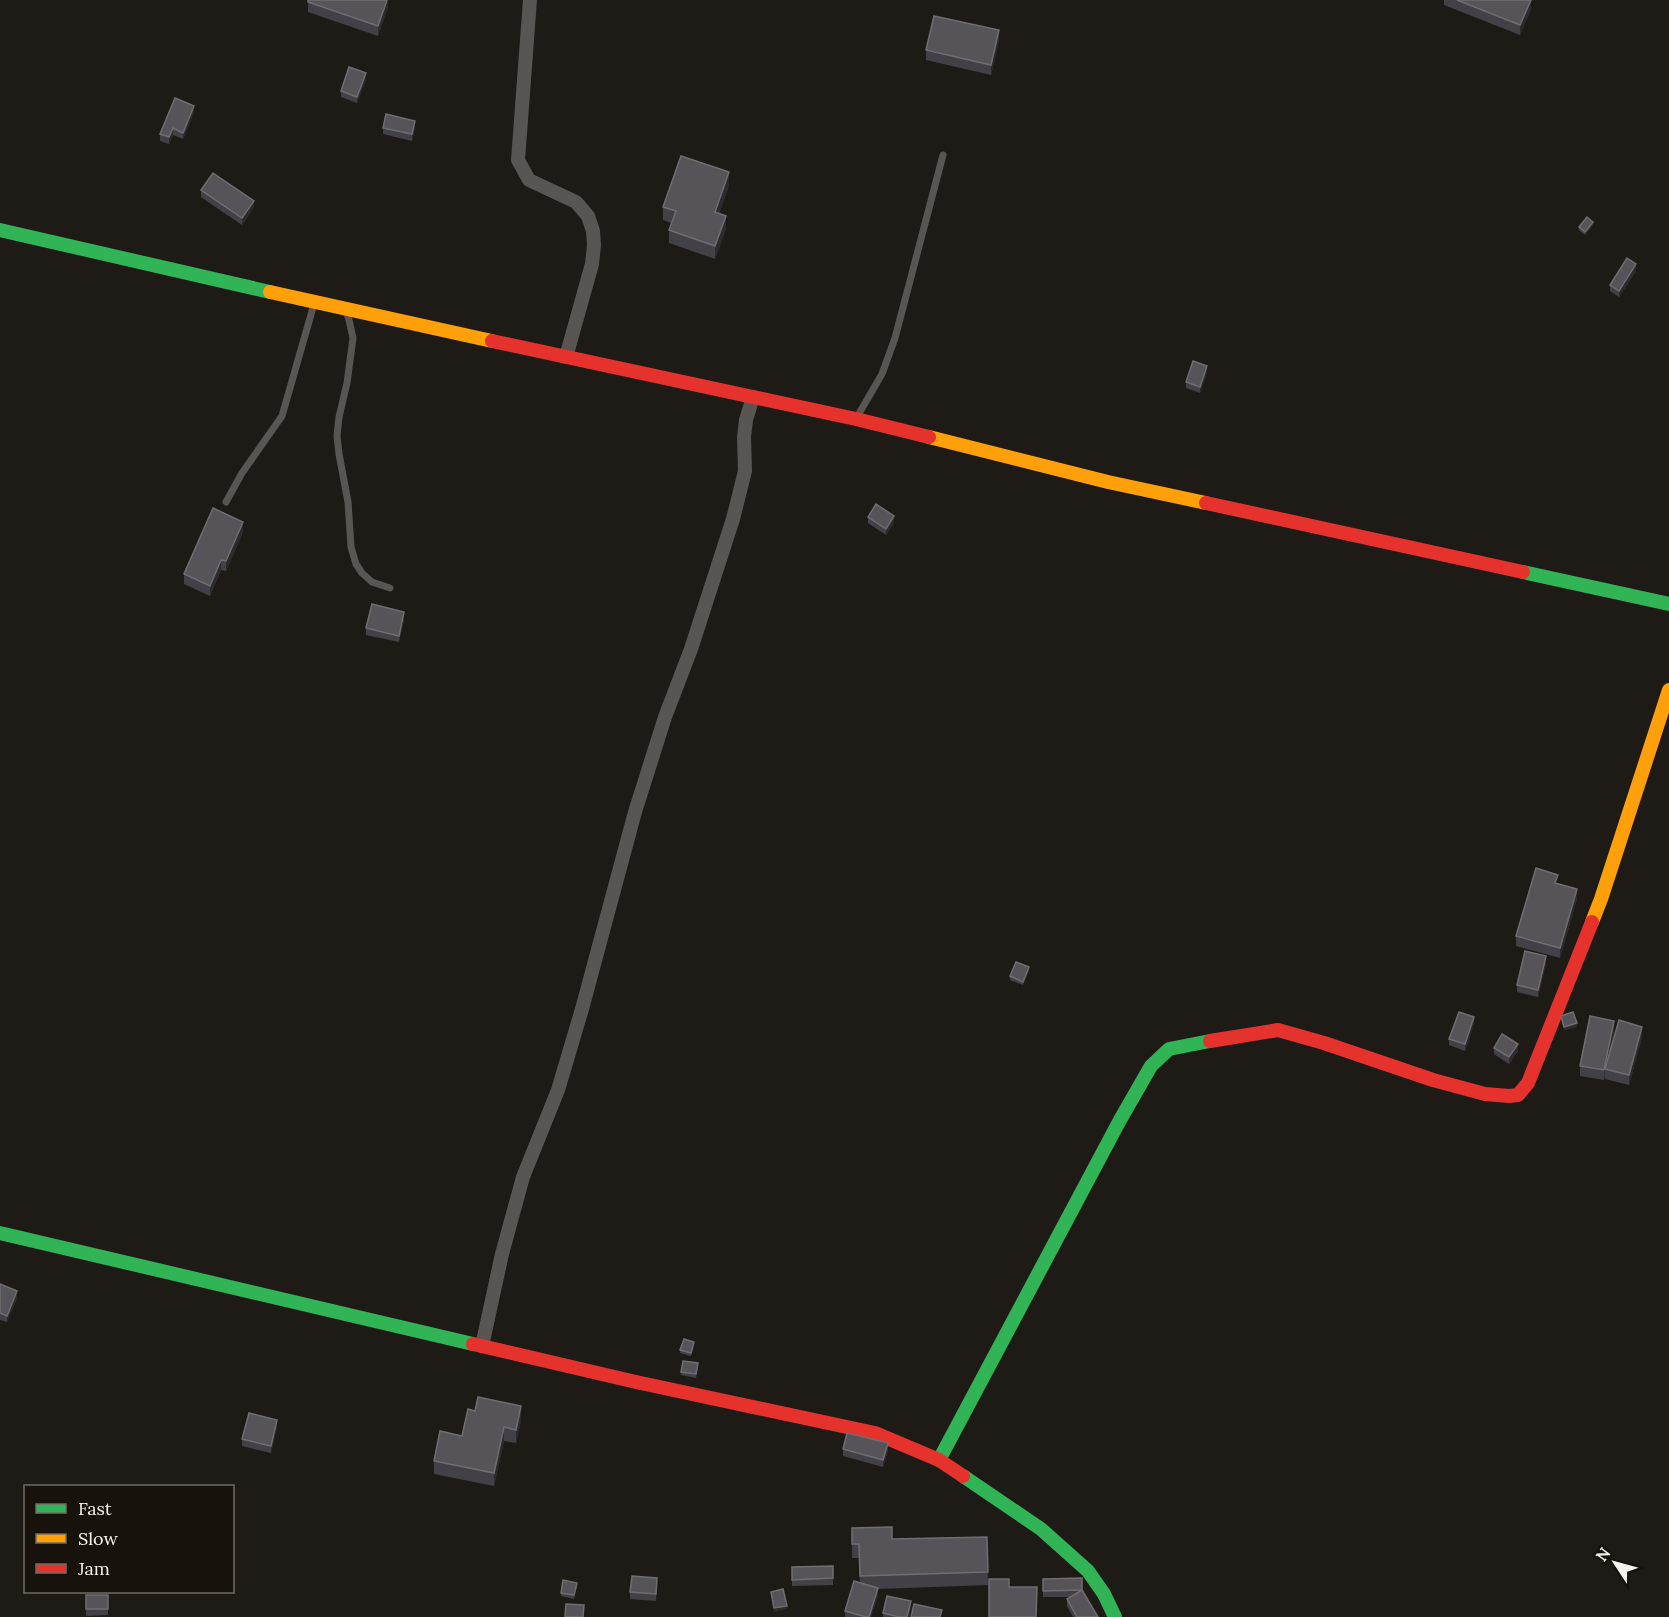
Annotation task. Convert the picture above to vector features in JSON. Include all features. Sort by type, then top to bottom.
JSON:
[{"type":"street","points":[[530,0],[518,160],[529,180],[576,202],[588,216],[593,231],[592,264],[566,357]]},
{"type":"street","points":[[0,230],[345,309],[856,419],[1108,482],[1669,604]]},
{"type":"street","points":[[482,1346],[502,1254],[523,1177],[558,1090],[635,812],[733,519],[745,471],[744,437],[753,397]]},
{"type":"street","points":[[939,1460],[1144,1077],[1151,1066],[1169,1049],[1278,1030],[1443,1083],[1485,1094],[1518,1095],[1528,1083],[1601,899],[1669,690]]},
{"type":"street","points":[[0,1233],[636,1382],[875,1433],[939,1460],[1049,1536],[1088,1571],[1104,1594],[1115,1617]]},
{"type":"lane","points":[[856,419],[882,374],[892,346],[943,155]]},
{"type":"lane","points":[[226,502],[242,473],[282,416],[315,302]]},
{"type":"lane","points":[[345,309],[353,338],[337,435],[348,501],[351,547],[356,564],[362,573],[372,582],[390,588]]},
{"type":"building","points":[[308,0],[387,0],[378,26],[308,2]]},
{"type":"building","points":[[1457,0],[1531,0],[1520,25]]},
{"type":"building","points":[[934,16],[999,30],[991,65],[926,50]]},
{"type":"building","points":[[349,67],[366,73],[357,97],[341,91]]},
{"type":"building","points":[[175,98],[194,106],[183,133],[173,128],[169,137],[160,134]]},
{"type":"building","points":[[386,114],[415,121],[412,134],[383,128]]},
{"type":"building","points":[[681,156],[729,172],[715,212],[726,216],[715,246],[669,230],[676,211],[663,207]]},
{"type":"building","points":[[213,173],[254,201],[242,218],[201,190]]},
{"type":"building","points":[[1587,217],[1593,222],[1585,232],[1579,227]]},
{"type":"building","points":[[1627,258],[1636,264],[1619,291],[1610,285]]},
{"type":"building","points":[[1193,361],[1207,366],[1200,387],[1186,382]]},
{"type":"building","points":[[876,504],[894,516],[886,529],[868,517]]},
{"type":"building","points":[[213,508],[243,522],[226,561],[221,560],[210,586],[184,574]]},
{"type":"building","points":[[372,604],[404,612],[399,636],[366,628]]},
{"type":"building","points":[[1536,868],[1558,875],[1555,883],[1577,889],[1560,948],[1516,936]]},
{"type":"building","points":[[1525,951],[1546,956],[1538,990],[1517,985]]},
{"type":"building","points":[[1016,962],[1029,967],[1023,982],[1010,976]]},
{"type":"building","points":[[1459,1012],[1474,1017],[1465,1044],[1449,1039]]},
{"type":"building","points":[[1573,1012],[1577,1023],[1564,1027],[1561,1016]]},
{"type":"building","points":[[1590,1016],[1614,1021],[1604,1070],[1580,1066]]},
{"type":"building","points":[[1619,1020],[1642,1027],[1629,1075],[1605,1069]]},
{"type":"building","points":[[1502,1034],[1518,1044],[1509,1057],[1494,1048]]},
{"type":"building","points":[[0,1284],[17,1291],[7,1316],[0,1313]]},
{"type":"building","points":[[684,1339],[694,1342],[691,1353],[680,1350]]},
{"type":"building","points":[[683,1361],[698,1363],[696,1374],[681,1372]]},
{"type":"building","points":[[478,1397],[521,1406],[516,1430],[504,1427],[494,1473],[434,1461],[440,1431],[462,1436],[468,1409],[475,1411]]},
{"type":"building","points":[[249,1413],[277,1420],[271,1446],[242,1439]]},
{"type":"building","points":[[847,1433],[888,1443],[883,1460],[843,1449]]},
{"type":"building","points":[[892,1527],[892,1539],[987,1537],[988,1572],[860,1576],[859,1544],[852,1544],[852,1528]]},
{"type":"building","points":[[833,1566],[833,1578],[792,1580],[792,1567]]},
{"type":"building","points":[[632,1576],[657,1578],[656,1594],[630,1592]]},
{"type":"building","points":[[1082,1578],[1082,1590],[1043,1591],[1043,1579]]},
{"type":"building","points":[[989,1579],[1009,1579],[1009,1587],[1037,1587],[1036,1617],[989,1617]]},
{"type":"building","points":[[563,1580],[577,1583],[574,1595],[561,1593]]},
{"type":"building","points":[[854,1581],[878,1588],[869,1617],[845,1611]]},
{"type":"building","points":[[783,1589],[787,1606],[774,1608],[771,1592]]},
{"type":"building","points":[[1082,1590],[1098,1617],[1077,1617],[1067,1599]]},
{"type":"building","points":[[86,1595],[108,1595],[108,1609],[86,1609]]},
{"type":"building","points":[[887,1596],[911,1601],[907,1617],[883,1613]]},
{"type":"building","points":[[566,1604],[584,1605],[583,1617],[565,1617]]},
{"type":"building","points":[[914,1604],[942,1610],[940,1617],[911,1617]]},
{"type":"traffic: fast","points":[[0,230],[270,292]]},
{"type":"traffic: fast","points":[[1523,572],[1669,604]]},
{"type":"traffic: fast","points":[[939,1460],[1151,1066],[1169,1049],[1210,1041]]},
{"type":"traffic: fast","points":[[0,1233],[473,1344]]},
{"type":"traffic: fast","points":[[963,1476],[1041,1529],[1088,1571],[1104,1594],[1115,1617]]},
{"type":"traffic: slow","points":[[270,292],[492,341]]},
{"type":"traffic: slow","points":[[929,437],[1108,482],[1206,503]]},
{"type":"traffic: slow","points":[[1592,922],[1669,690]]},
{"type":"traffic: jam","points":[[492,341],[856,419],[929,437]]},
{"type":"traffic: jam","points":[[1206,503],[1523,572]]},
{"type":"traffic: jam","points":[[1210,1041],[1278,1030],[1433,1080],[1485,1094],[1518,1095],[1528,1083],[1592,922]]},
{"type":"traffic: jam","points":[[473,1344],[636,1382],[875,1433],[939,1460],[963,1476]]}]
